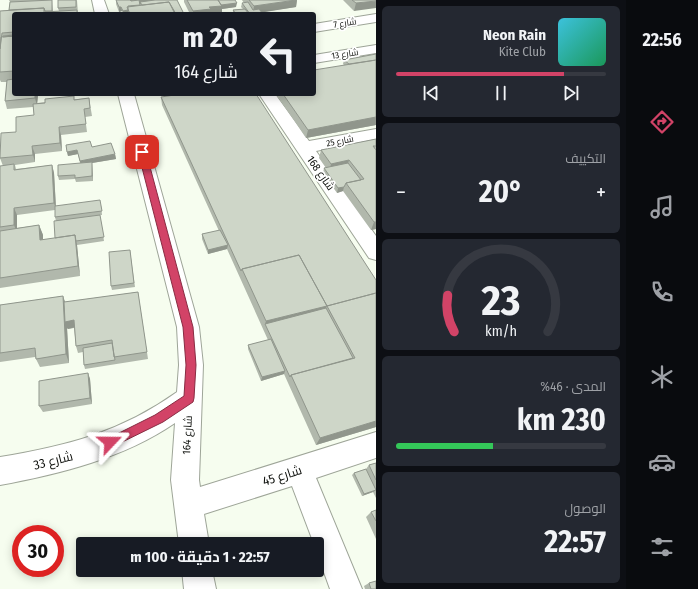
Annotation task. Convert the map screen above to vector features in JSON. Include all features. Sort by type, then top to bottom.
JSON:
[{"type":"street","points":[[98,0],[101,12]]},
{"type":"street","name":"شارع 7","points":[[316,28],[376,18]]},
{"type":"street","name":"شارع 13","points":[[316,59],[376,49]]},
{"type":"street","name":"شارع 164","points":[[127,96],[188,327],[191,365],[185,480],[193,537]]},
{"type":"street","name":"شارع 168","points":[[268,96],[304,148],[372,240]]},
{"type":"street","name":"شارع 25","points":[[304,148],[376,134]]},
{"type":"street","name":"شارع 33","points":[[0,471],[65,458],[96,448],[125,436],[159,419],[189,398]]},
{"type":"street","name":"شارع 45","points":[[188,505],[376,445]]},
{"type":"street","points":[[299,470],[346,589]]},
{"type":"street","points":[[199,577],[200,589]]},
{"type":"building","points":[[52,0],[52,11],[45,11],[44,8],[9,10],[10,2]]},
{"type":"building","points":[[58,0],[76,0],[76,7],[58,8]]},
{"type":"building","points":[[116,0],[139,0],[140,5],[128,6],[128,10],[123,11],[121,7],[119,7]]},
{"type":"building","points":[[177,0],[183,12],[175,12],[169,2],[142,5],[140,2]]},
{"type":"building","points":[[187,0],[218,0],[222,6],[209,7],[211,9],[193,11]]},
{"type":"building","points":[[218,0],[235,0],[237,3],[221,5]]},
{"type":"building","points":[[249,0],[296,0],[254,6]]},
{"type":"building","points":[[352,0],[376,0],[376,1],[356,3]]},
{"type":"building","points":[[169,2],[174,12],[129,12],[127,7]]},
{"type":"building","points":[[248,2],[253,10],[259,9],[261,12],[249,12],[242,3]]},
{"type":"building","points":[[44,8],[44,12],[12,12],[12,32],[2,33],[0,49],[0,11]]},
{"type":"building","points":[[245,9],[247,12],[234,12],[233,10]]},
{"type":"building","points":[[77,10],[77,12],[45,12]]},
{"type":"building","points":[[12,36],[12,71],[0,72],[1,37]]},
{"type":"building","points":[[376,54],[376,60],[349,64],[344,60]]},
{"type":"building","points":[[376,60],[376,117],[308,130],[284,96],[316,96],[316,70]]},
{"type":"building","points":[[12,79],[12,96],[35,96],[35,98],[5,101],[7,80]]},
{"type":"building","points":[[74,96],[74,100],[89,98],[90,108],[84,109],[86,124],[59,127],[60,143],[32,146],[33,155],[0,158],[1,133],[16,132],[16,117],[34,115],[33,104],[45,103],[45,99]]},
{"type":"building","points":[[257,96],[376,280],[376,293],[327,306],[299,255],[242,269],[241,271],[161,97]]},
{"type":"building","points":[[376,139],[376,146],[373,146],[376,150],[376,222],[374,222],[346,183],[364,179],[349,160],[331,164],[321,150]]},
{"type":"building","points":[[90,141],[92,147],[111,143],[115,154],[80,161],[77,150],[67,152],[66,145]]},
{"type":"building","points":[[92,162],[92,176],[75,178],[75,175],[58,176],[58,165]]},
{"type":"building","points":[[348,163],[361,180],[346,183],[344,187],[338,188],[324,168]]},
{"type":"building","points":[[14,164],[14,170],[52,165],[54,203],[14,208],[14,225],[0,227],[0,166]]},
{"type":"building","points":[[100,200],[102,211],[55,217],[55,206]]},
{"type":"building","points":[[100,215],[104,237],[76,241],[75,235],[55,238],[54,221]]},
{"type":"building","points":[[39,225],[40,240],[75,235],[78,266],[0,278],[0,231]]},
{"type":"building","points":[[220,230],[228,245],[208,250],[202,234]]},
{"type":"building","points":[[130,250],[134,283],[111,286],[109,252]]},
{"type":"building","points":[[299,255],[327,306],[266,321],[242,269]]},
{"type":"building","points":[[138,292],[147,352],[114,357],[112,340],[76,346],[74,320],[65,322],[64,302]]},
{"type":"building","points":[[376,293],[376,421],[320,438],[291,375],[355,358],[327,306]]},
{"type":"building","points":[[63,296],[66,354],[36,359],[35,348],[0,353],[0,305]]},
{"type":"building","points":[[326,308],[353,358],[291,375],[290,377],[265,324]]},
{"type":"building","points":[[271,339],[285,371],[262,377],[248,345]]},
{"type":"building","points":[[112,343],[115,360],[84,365],[83,348]]},
{"type":"building","points":[[88,373],[90,398],[39,406],[39,381]]},
{"type":"building","points":[[376,463],[376,480],[369,465]]},
{"type":"building","points":[[366,469],[376,490],[364,494],[354,473]]},
{"type":"building","points":[[376,510],[376,521],[371,512]]},
{"type":"building","points":[[376,581],[376,589],[371,589],[369,583]]},
{"type":"route","points":[[110,442],[159,419],[189,398],[191,365],[188,327],[182,298],[142,152]]}]
